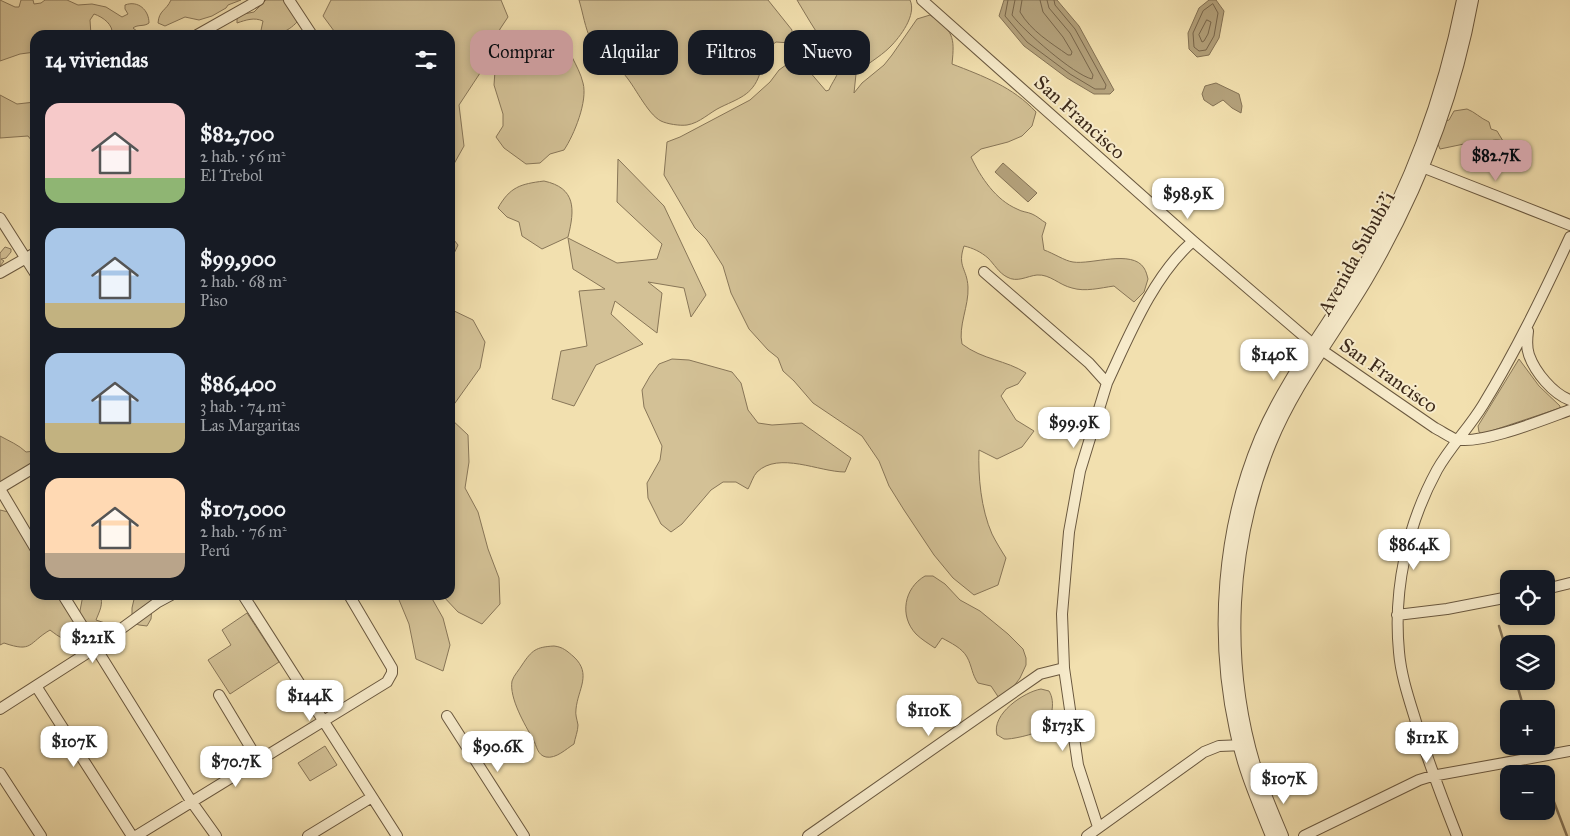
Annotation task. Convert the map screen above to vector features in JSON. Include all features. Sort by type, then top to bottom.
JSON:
[{"type":"street","points":[[206,30],[259,0]]},
{"type":"street","points":[[289,0],[309,30]]},
{"type":"street","name":"San Francisco","points":[[922,0],[1193,241],[1317,347],[1435,428],[1457,439],[1483,438],[1570,410]]},
{"type":"street","name":"Avenida Sububi'i","points":[[1418,165],[1453,43],[1463,0]]},
{"type":"street","name":"Avenida Sububi'i","points":[[1282,836],[1244,745],[1231,707],[1225,639],[1225,608],[1230,552],[1242,495],[1262,438],[1289,382],[1317,347],[1375,245],[1442,118],[1472,0]]},
{"type":"street","points":[[1418,165],[1570,225]]},
{"type":"street","points":[[0,218],[30,266]]},
{"type":"street","points":[[1457,836],[1432,776],[1404,686],[1398,653],[1397,615],[1402,568],[1410,534],[1422,500],[1437,470],[1482,406],[1528,327],[1570,237]]},
{"type":"street","points":[[1098,828],[1078,765],[1064,668],[1062,614],[1069,532],[1080,471],[1106,383],[1146,305],[1170,265],[1193,241]]},
{"type":"street","points":[[0,273],[30,256]]},
{"type":"street","points":[[984,272],[1089,363],[1106,383]]},
{"type":"street","points":[[1528,327],[1527,343],[1529,354],[1536,368],[1547,383],[1564,398],[1570,400]]},
{"type":"street","points":[[30,470],[0,488],[30,539]]},
{"type":"street","points":[[1555,586],[1570,582]]},
{"type":"street","points":[[1397,615],[1447,609],[1500,599]]},
{"type":"street","points":[[66,600],[191,801],[216,836]]},
{"type":"street","points":[[0,709],[95,648],[154,600]]},
{"type":"street","points":[[246,600],[398,836]]},
{"type":"street","points":[[36,686],[134,836],[387,682],[392,673],[392,668],[352,600]]},
{"type":"street","points":[[808,836],[1040,674],[1064,668]]},
{"type":"street","points":[[219,695],[258,760]]},
{"type":"street","points":[[447,716],[524,836]]},
{"type":"street","points":[[1087,836],[1204,752],[1219,746],[1244,745]]},
{"type":"street","name":"Avenida Sububi'i","points":[[1244,745],[1252,787],[1272,836]]},
{"type":"street","points":[[1304,836],[1419,780],[1570,751]]},
{"type":"street","points":[[0,772],[41,836]]},
{"type":"street","points":[[308,836],[372,796]]},
{"type":"shaded area","points":[[0,0],[19,7],[21,0],[33,0],[34,4],[45,0],[67,0],[78,5],[92,4],[106,7],[122,17],[128,14],[125,5],[134,4],[142,7],[149,18],[149,23],[133,28],[136,30],[112,30],[107,22],[94,14],[90,20],[91,30],[30,30],[30,53],[0,61]]},
{"type":"shaded area","points":[[171,0],[241,0],[228,5],[212,16],[199,20],[185,17],[165,26],[158,23],[161,13]]},
{"type":"shaded area","points":[[266,0],[287,0],[298,21],[286,30],[261,30],[263,21],[253,19],[237,23],[237,18],[254,12]]},
{"type":"shaded area","points":[[331,0],[501,0],[508,17],[500,30],[470,30],[470,75],[479,75],[459,105],[464,146],[455,162],[455,30],[333,30],[323,16]]},
{"type":"shaded area","points":[[579,0],[768,0],[792,30],[784,30],[784,43],[774,44],[774,30],[688,30],[688,75],[759,75],[755,85],[746,94],[717,109],[701,120],[692,124],[677,125],[661,121],[656,117],[624,75],[678,75],[678,30],[587,30]]},
{"type":"shaded area","points":[[797,0],[910,0],[912,6],[909,19],[898,38],[890,47],[870,62],[870,30],[816,30]]},
{"type":"shaded area","points":[[930,15],[944,25],[951,35],[953,47],[952,64],[1007,89],[1036,112],[1032,126],[1022,136],[981,149],[971,157],[979,173],[990,188],[1009,205],[1034,215],[1046,223],[1042,236],[1044,250],[1073,262],[1130,259],[1138,262],[1144,268],[1147,275],[1148,279],[1144,292],[1134,302],[1114,286],[1082,290],[1067,287],[1042,275],[1011,279],[1002,273],[983,254],[964,246],[962,263],[968,294],[961,330],[962,344],[978,353],[1011,365],[1026,373],[1018,384],[1006,389],[1001,396],[1016,420],[1034,431],[1022,447],[997,459],[979,450],[980,482],[985,514],[992,534],[1006,558],[998,585],[974,595],[953,578],[934,555],[889,486],[879,461],[862,436],[813,403],[783,371],[778,358],[749,329],[731,293],[723,266],[706,239],[695,228],[664,175],[667,142],[750,100],[784,66],[784,75],[812,75],[826,91],[829,90],[836,75],[856,75],[854,93],[862,83],[884,65],[917,19]]},
{"type":"shaded area","points":[[573,59],[582,80],[584,99],[576,127],[564,150],[550,154],[540,163],[526,164],[504,148],[496,137],[503,126],[503,114],[494,85],[495,75],[573,75]]},
{"type":"shaded area","points":[[0,95],[17,104],[30,103],[30,139],[28,136],[0,138]]},
{"type":"shaded area","points":[[1467,109],[1489,122],[1491,129],[1497,131],[1503,141],[1491,141],[1484,147],[1472,164],[1468,163],[1470,152],[1468,145],[1464,144],[1440,149],[1437,142],[1442,122],[1449,120],[1454,111]]},
{"type":"shaded area","points":[[618,159],[664,206],[706,295],[691,317],[684,288],[648,282],[662,293],[657,333],[615,301],[611,314],[643,344],[596,365],[574,406],[552,399],[561,351],[587,346],[579,291],[605,289],[573,269],[568,238],[617,263],[657,259],[662,244],[617,202]]},
{"type":"shaded area","points":[[544,181],[555,184],[568,194],[571,201],[572,217],[568,237],[542,249],[522,236],[519,222],[507,217],[498,208],[507,195],[516,188]]},
{"type":"shaded area","points":[[5,247],[11,249],[11,252],[6,258],[1,259],[4,261],[0,266],[0,253]]},
{"type":"shaded area","points":[[455,311],[473,320],[485,342],[480,368],[455,403]]},
{"type":"shaded area","points":[[672,359],[689,360],[732,372],[741,383],[748,410],[758,423],[772,425],[802,423],[851,458],[845,472],[788,463],[776,463],[766,466],[757,472],[748,489],[736,482],[723,482],[711,490],[682,524],[671,532],[661,524],[648,498],[647,483],[660,460],[662,446],[644,407],[642,390],[659,364]]},
{"type":"shaded area","points":[[1519,359],[1539,386],[1560,408],[1482,434],[1479,432],[1478,426]]},
{"type":"shaded area","points":[[455,423],[468,435],[469,462],[465,488],[478,512],[488,549],[499,578],[500,604],[482,624],[458,612],[447,600],[455,600]]},
{"type":"shaded area","points":[[0,436],[26,452],[30,452],[30,468],[0,486]]},
{"type":"shaded area","points":[[0,510],[14,514],[30,531],[30,600],[68,600],[79,616],[82,600],[101,600],[100,611],[96,620],[123,629],[124,640],[117,648],[90,632],[68,640],[50,630],[25,647],[4,643],[0,645]]},
{"type":"shaded area","points":[[925,576],[933,576],[945,584],[960,600],[980,611],[1023,649],[1026,665],[1020,678],[1011,690],[999,698],[991,686],[978,683],[967,657],[959,648],[942,638],[935,648],[916,634],[907,619],[906,603],[912,588]]},
{"type":"shaded area","points":[[134,600],[153,600],[151,619],[147,626],[132,622]]},
{"type":"shaded area","points":[[399,600],[433,600],[443,618],[450,645],[443,671],[416,659],[409,624]]},
{"type":"shaded area","points":[[247,613],[279,662],[230,694],[208,660],[231,645],[222,630]]},
{"type":"shaded area","points":[[554,646],[562,648],[574,657],[582,669],[583,676],[576,709],[578,727],[574,744],[553,757],[546,757],[538,750],[518,711],[513,695],[512,681],[535,650]]},
{"type":"shaded area","points":[[1041,689],[1049,691],[1052,701],[1052,712],[1045,726],[1038,732],[1017,738],[1004,739],[997,735],[996,727],[999,719],[1010,705],[1026,694]]},
{"type":"shaded area","points":[[325,746],[337,765],[310,781],[298,763]]},
{"type":"water","points":[[1004,0],[1057,0],[1079,26],[1114,90],[1110,94],[1094,94],[1067,78],[1024,46],[999,16]]},
{"type":"water","points":[[1209,0],[1216,0],[1224,11],[1219,38],[1209,55],[1197,57],[1189,49],[1188,33],[1199,8]]},
{"type":"water","points":[[1216,83],[1239,94],[1242,106],[1241,113],[1223,100],[1213,106],[1204,100],[1202,94],[1205,86]]},
{"type":"water","points":[[1003,163],[1037,193],[1028,202],[995,172]]},
{"type":"waterway","points":[[1499,626],[1502,635]]},
{"type":"waterway","points":[[1519,690],[1521,700]]},
{"type":"waterway","points":[[1555,805],[1567,836]]}]
